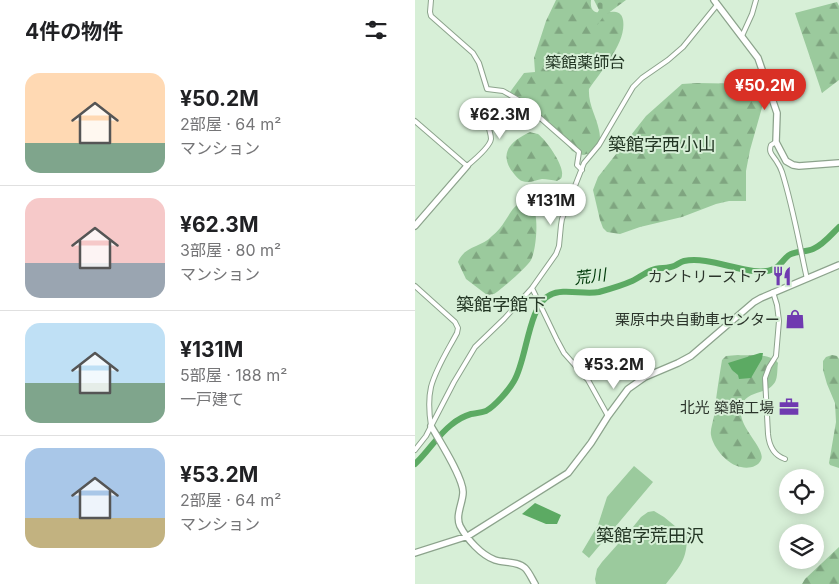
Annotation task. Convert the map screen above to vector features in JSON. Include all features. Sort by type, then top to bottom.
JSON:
[{"type":"street","points":[[431,0],[429,12],[431,16],[473,53],[479,64],[487,89],[503,91],[530,108],[579,152],[577,165],[582,170]]},
{"type":"street","points":[[742,36],[756,0]]},
{"type":"street","points":[[415,450],[421,444],[475,347],[532,288],[556,254],[559,246],[562,219],[584,164],[599,145],[633,86],[683,47],[715,2],[758,58],[777,113],[777,142],[786,161],[799,166],[839,163]]},
{"type":"street","points":[[415,226],[467,166],[489,145],[491,139],[488,129],[495,116],[517,100]]},
{"type":"street","points":[[415,121],[467,166]]},
{"type":"street","points":[[777,142],[771,145],[771,155],[781,170],[807,279]]},
{"type":"street","points":[[415,553],[467,536],[567,474],[591,443],[628,388],[645,377],[691,356],[754,302],[773,292],[839,265]]},
{"type":"street","points":[[415,286],[455,322],[458,328],[431,386],[429,403],[431,426],[459,477],[463,491],[458,516],[459,524],[478,550],[486,556],[524,567],[535,584]]},
{"type":"street","points":[[532,288],[565,353],[588,380],[608,416]]},
{"type":"street","points":[[773,292],[779,321],[777,356],[769,367],[765,378],[768,434],[774,452],[779,457],[785,459]]},
{"type":"green space","points":[[556,0],[591,0],[591,8],[594,11],[616,12],[621,14],[623,20],[621,38],[617,47],[589,89],[591,105],[598,125],[600,143],[591,153],[583,155],[572,151],[555,128],[540,115],[519,107],[511,100],[510,92],[524,73],[535,72],[534,58],[546,21]]},
{"type":"green space","points":[[594,0],[626,0],[603,17],[595,28],[592,22],[599,10]]},
{"type":"green space","points":[[837,2],[839,6],[839,80],[822,93],[795,13]]},
{"type":"green space","points":[[682,84],[751,84],[763,104],[746,171],[746,201],[729,201],[716,204],[682,217],[620,234],[607,232],[600,220],[593,190],[598,177],[646,116]]},
{"type":"green space","points":[[530,132],[541,137],[557,159],[562,175],[557,181],[542,179],[525,182],[519,179],[511,170],[507,152],[513,143]]},
{"type":"green space","points":[[525,202],[533,210],[536,218],[533,256],[520,273],[494,294],[487,295],[466,279],[458,262],[461,256],[469,249],[488,240],[501,227],[515,207]]},
{"type":"green space","points":[[726,356],[765,356],[778,363],[777,378],[772,386],[748,397],[742,405],[742,420],[762,455],[760,462],[750,468],[736,466],[726,459],[715,445],[711,435],[722,360]]},
{"type":"green space","points":[[837,356],[839,359],[839,468],[829,463],[836,422],[835,403],[823,370],[823,361],[826,357]]},
{"type":"green space","points":[[634,466],[653,482],[589,558],[582,552],[598,525],[607,497]]},
{"type":"green space","points":[[654,511],[687,536],[686,551],[682,562],[666,584],[596,584],[597,569],[602,562],[641,517],[648,512]]},
{"type":"green space","points":[[839,547],[839,584],[802,584],[816,569],[824,569],[824,561]]},
{"type":"shaded area","points":[[763,353],[762,359],[751,378],[739,379],[728,363]]},
{"type":"shaded area","points":[[535,503],[561,515],[557,524],[546,524],[522,514]]},
{"type":"waterway","name":"荒川","points":[[415,464],[453,423],[468,415],[486,411],[505,393],[518,372],[532,321],[537,310],[550,295],[561,292],[599,292],[628,283],[652,270],[671,267],[684,261],[707,261],[755,271],[774,269],[791,254],[817,247],[827,240],[839,227]]},
{"type":"place","name":"カントリーストア","points":[[782,276]]},
{"type":"place","name":"栗原中央自動車センター","points":[[795,319]]},
{"type":"place","name":"北光 築館工場","points":[[789,407]]},
{"type":"district","name":"築館薬師台","points":[[585,62]]},
{"type":"district","name":"築館字西小山","points":[[662,144]]},
{"type":"district","name":"築館字館下","points":[[501,304]]},
{"type":"district","name":"築館字荒田沢","points":[[650,535]]}]
